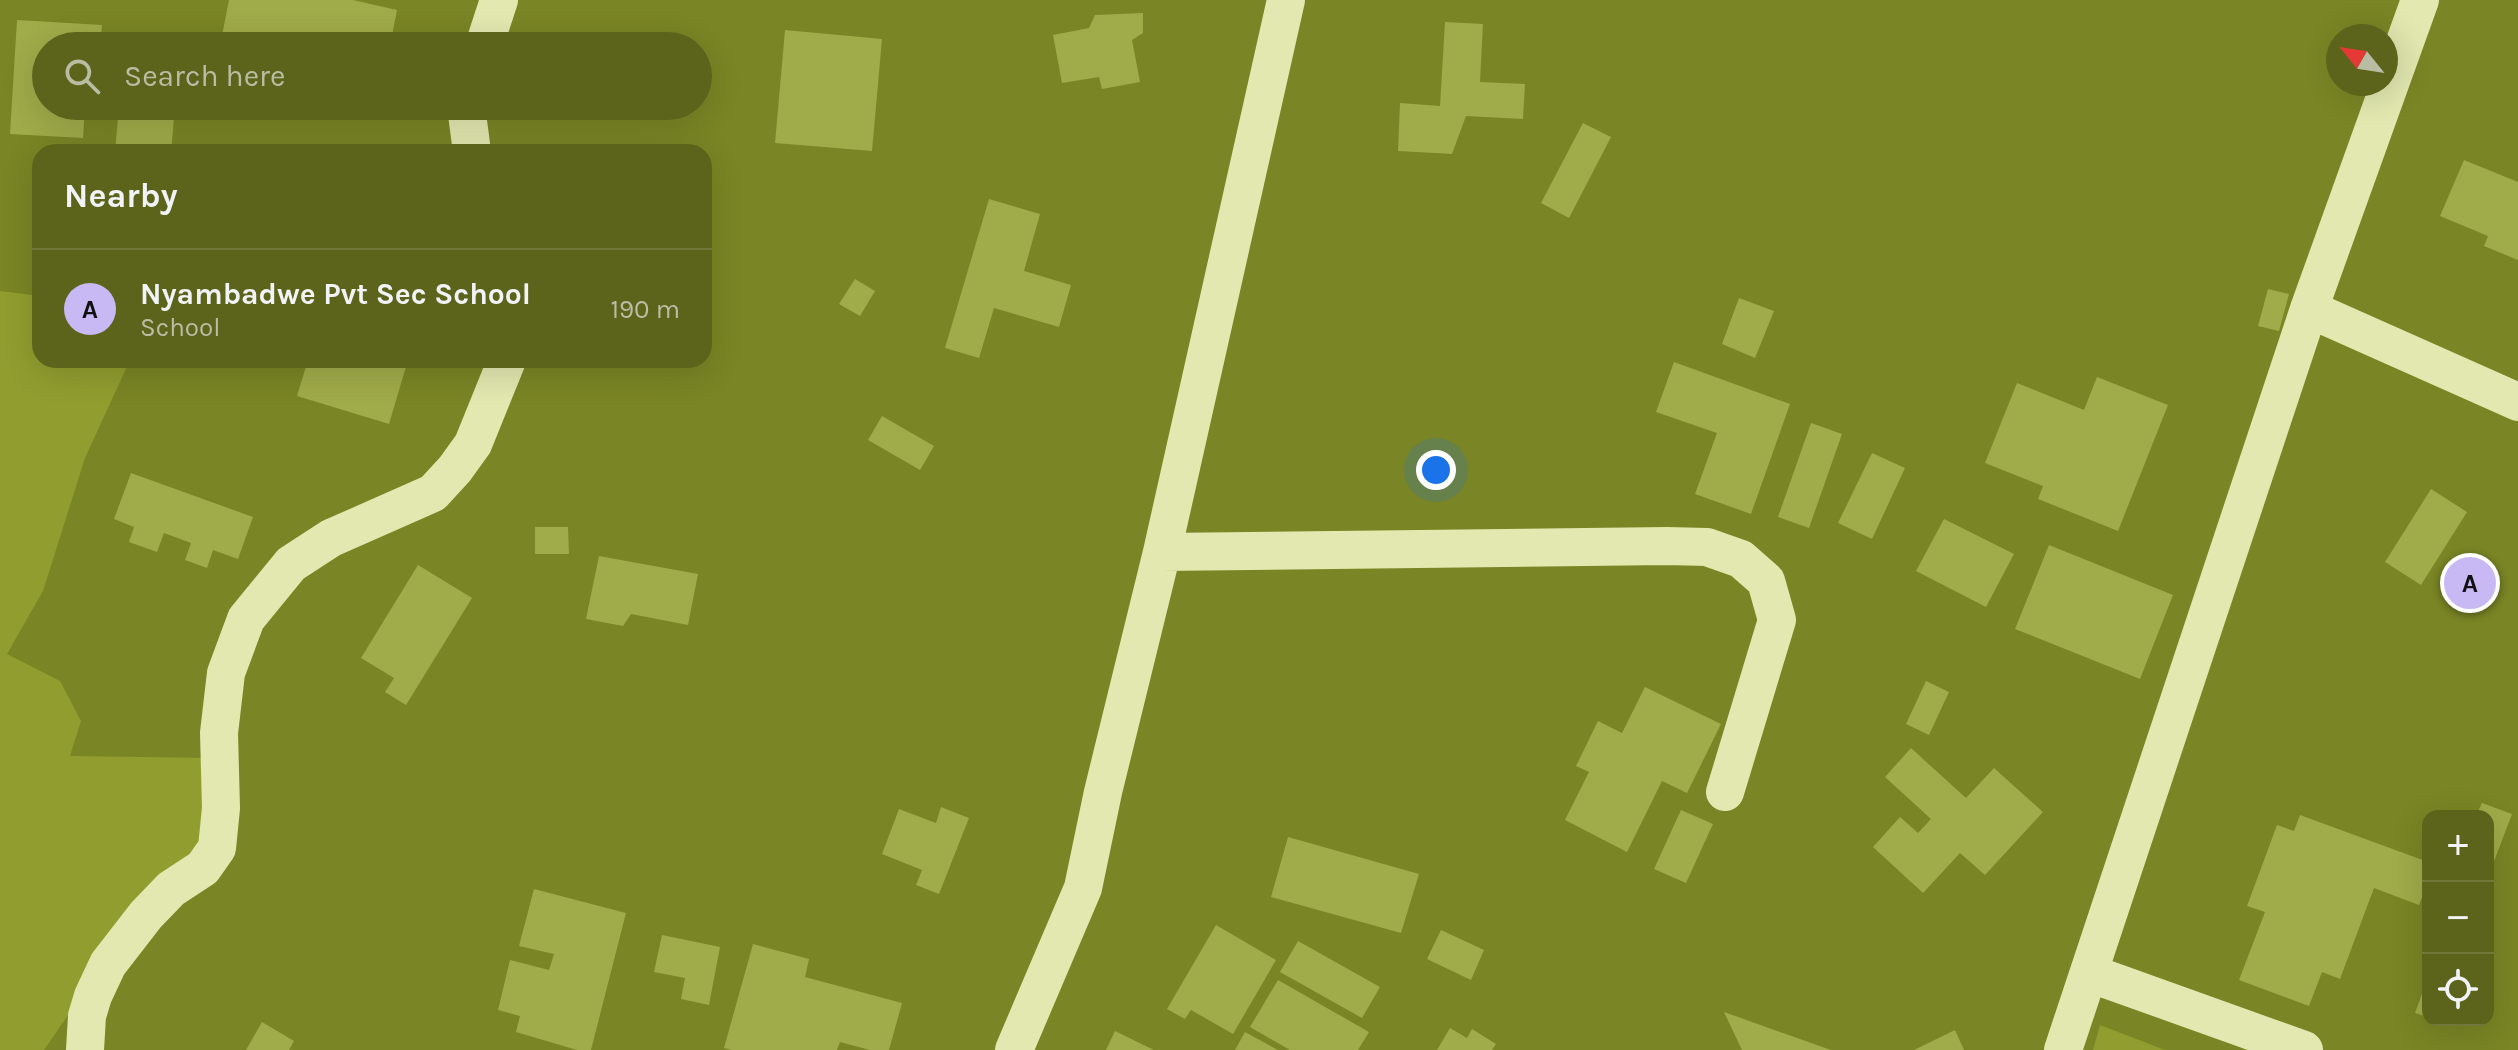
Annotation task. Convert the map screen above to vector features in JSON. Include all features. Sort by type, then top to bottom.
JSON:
[{"type":"street","points":[[489,32],[499,0]]},
{"type":"street","points":[[1014,1050],[1083,888],[1286,0]]},
{"type":"street","points":[[2063,1050],[2309,309],[2420,0]]},
{"type":"street","points":[[468,120],[471,144]]},
{"type":"street","points":[[2309,309],[2518,402]]},
{"type":"street","points":[[85,1050],[87,1016],[108,964],[146,915],[171,889],[203,868],[217,848],[221,808],[219,733],[226,673],[246,619],[291,564],[331,538],[433,493],[473,444],[504,368]]},
{"type":"street","points":[[1162,552],[1667,546],[1707,547],[1741,559],[1766,581],[1777,620],[1725,792]]},
{"type":"street","points":[[2089,973],[2304,1050]]},
{"type":"green space","points":[[0,291],[32,295],[32,368],[126,368],[85,458],[43,591],[7,654],[60,681],[81,721],[70,756],[215,758],[211,852],[84,992],[44,1050],[0,1050]]},
{"type":"green space","points":[[2100,1025],[2165,1050],[2093,1050]]},
{"type":"building","points":[[229,0],[353,0],[397,10],[393,32],[223,32]]},
{"type":"building","points":[[1143,13],[1143,33],[1132,40],[1140,82],[1102,89],[1099,77],[1062,83],[1053,35],[1089,28],[1095,15]]},
{"type":"building","points":[[17,20],[102,25],[101,32],[32,32],[32,120],[84,120],[83,138],[10,134]]},
{"type":"building","points":[[1445,22],[1483,24],[1480,82],[1525,84],[1523,119],[1466,116],[1452,154],[1398,151],[1400,103],[1440,106]]},
{"type":"building","points":[[785,30],[882,39],[872,151],[775,143]]},
{"type":"building","points":[[118,120],[174,120],[172,144],[116,144]]},
{"type":"building","points":[[1583,123],[1611,137],[1569,218],[1541,203]]},
{"type":"building","points":[[2464,160],[2518,182],[2518,260],[2484,246],[2488,236],[2440,216]]},
{"type":"building","points":[[989,199],[1040,214],[1024,271],[1071,285],[1059,327],[994,308],[979,358],[945,348]]},
{"type":"building","points":[[855,279],[875,291],[860,316],[839,304]]},
{"type":"building","points":[[2268,289],[2289,294],[2279,331],[2258,326]]},
{"type":"building","points":[[1739,298],[1774,311],[1755,358],[1722,344]]},
{"type":"building","points":[[1674,362],[1790,404],[1751,514],[1695,494],[1717,433],[1656,412]]},
{"type":"building","points":[[306,368],[406,368],[389,424],[297,396]]},
{"type":"building","points":[[2097,377],[2168,405],[2118,531],[2038,499],[2043,486],[1985,463],[2017,383],[2084,410]]},
{"type":"building","points":[[882,416],[934,446],[920,470],[868,440]]},
{"type":"building","points":[[1811,423],[1842,434],[1809,528],[1778,517]]},
{"type":"building","points":[[1872,453],[1905,468],[1872,539],[1838,523]]},
{"type":"building","points":[[131,473],[253,517],[238,559],[213,550],[207,568],[185,560],[191,543],[164,533],[157,552],[129,542],[134,527],[114,519]]},
{"type":"building","points":[[2431,489],[2467,512],[2421,585],[2385,562]]},
{"type":"building","points":[[1944,519],[2014,554],[1986,607],[1916,571]]},
{"type":"building","points":[[535,527],[568,527],[569,554],[535,554]]},
{"type":"building","points":[[2049,545],[2173,595],[2140,679],[2015,629]]},
{"type":"building","points":[[599,556],[698,574],[688,625],[631,614],[623,626],[586,619]]},
{"type":"building","points":[[418,565],[472,598],[406,705],[385,692],[394,678],[361,658]]},
{"type":"building","points":[[1926,681],[1949,692],[1929,735],[1906,724]]},
{"type":"building","points":[[1645,687],[1721,724],[1687,793],[1662,781],[1627,852],[1565,820],[1589,772],[1576,766],[1598,721],[1622,733]]},
{"type":"building","points":[[1911,748],[1966,798],[1994,768],[2043,812],[1985,875],[1960,853],[1923,893],[1873,847],[1900,817],[1918,833],[1931,819],[1885,777]]},
{"type":"building","points":[[2482,803],[2512,814],[2494,861],[2494,810],[2479,810]]},
{"type":"building","points":[[941,807],[969,818],[939,894],[916,885],[922,870],[882,854],[899,809],[936,823]]},
{"type":"building","points":[[1681,810],[1713,824],[1686,883],[1654,869]]},
{"type":"building","points":[[2300,815],[2422,860],[2422,897],[2419,905],[2374,888],[2340,979],[2322,972],[2309,1006],[2239,980],[2265,912],[2247,906],[2277,825],[2294,831]]},
{"type":"building","points":[[1288,837],[1419,874],[1401,933],[1271,897]]},
{"type":"building","points":[[534,889],[626,913],[591,1050],[577,1050],[516,1032],[520,1016],[498,1010],[510,960],[549,970],[554,954],[519,946]]},
{"type":"building","points":[[1216,925],[1276,960],[1233,1034],[1191,1010],[1185,1019],[1167,1009]]},
{"type":"building","points":[[1441,930],[1484,950],[1471,980],[1427,959]]},
{"type":"building","points":[[662,935],[720,947],[709,1005],[681,999],[685,978],[654,972]]},
{"type":"building","points":[[1298,941],[1380,987],[1362,1018],[1280,972]]},
{"type":"building","points":[[753,944],[809,959],[805,977],[902,1003],[889,1050],[870,1050],[840,1042],[837,1050],[724,1048]]},
{"type":"building","points":[[1278,980],[1369,1032],[1358,1050],[1290,1050],[1250,1027]]},
{"type":"building","points":[[2422,994],[2422,1015],[2415,1013]]},
{"type":"building","points":[[1724,1012],[1831,1050],[1742,1050]]},
{"type":"building","points":[[262,1022],[294,1041],[289,1050],[246,1050]]},
{"type":"building","points":[[1450,1028],[1467,1038],[1472,1029],[1496,1044],[1492,1050],[1437,1050]]},
{"type":"building","points":[[1955,1030],[1964,1050],[1914,1050]]},
{"type":"building","points":[[1115,1031],[1154,1050],[1106,1050]]},
{"type":"building","points":[[1245,1032],[1278,1050],[1235,1050]]},
{"type":"place","name":"Nyambadwe Pvt Sec School","points":[[2470,583]]}]
